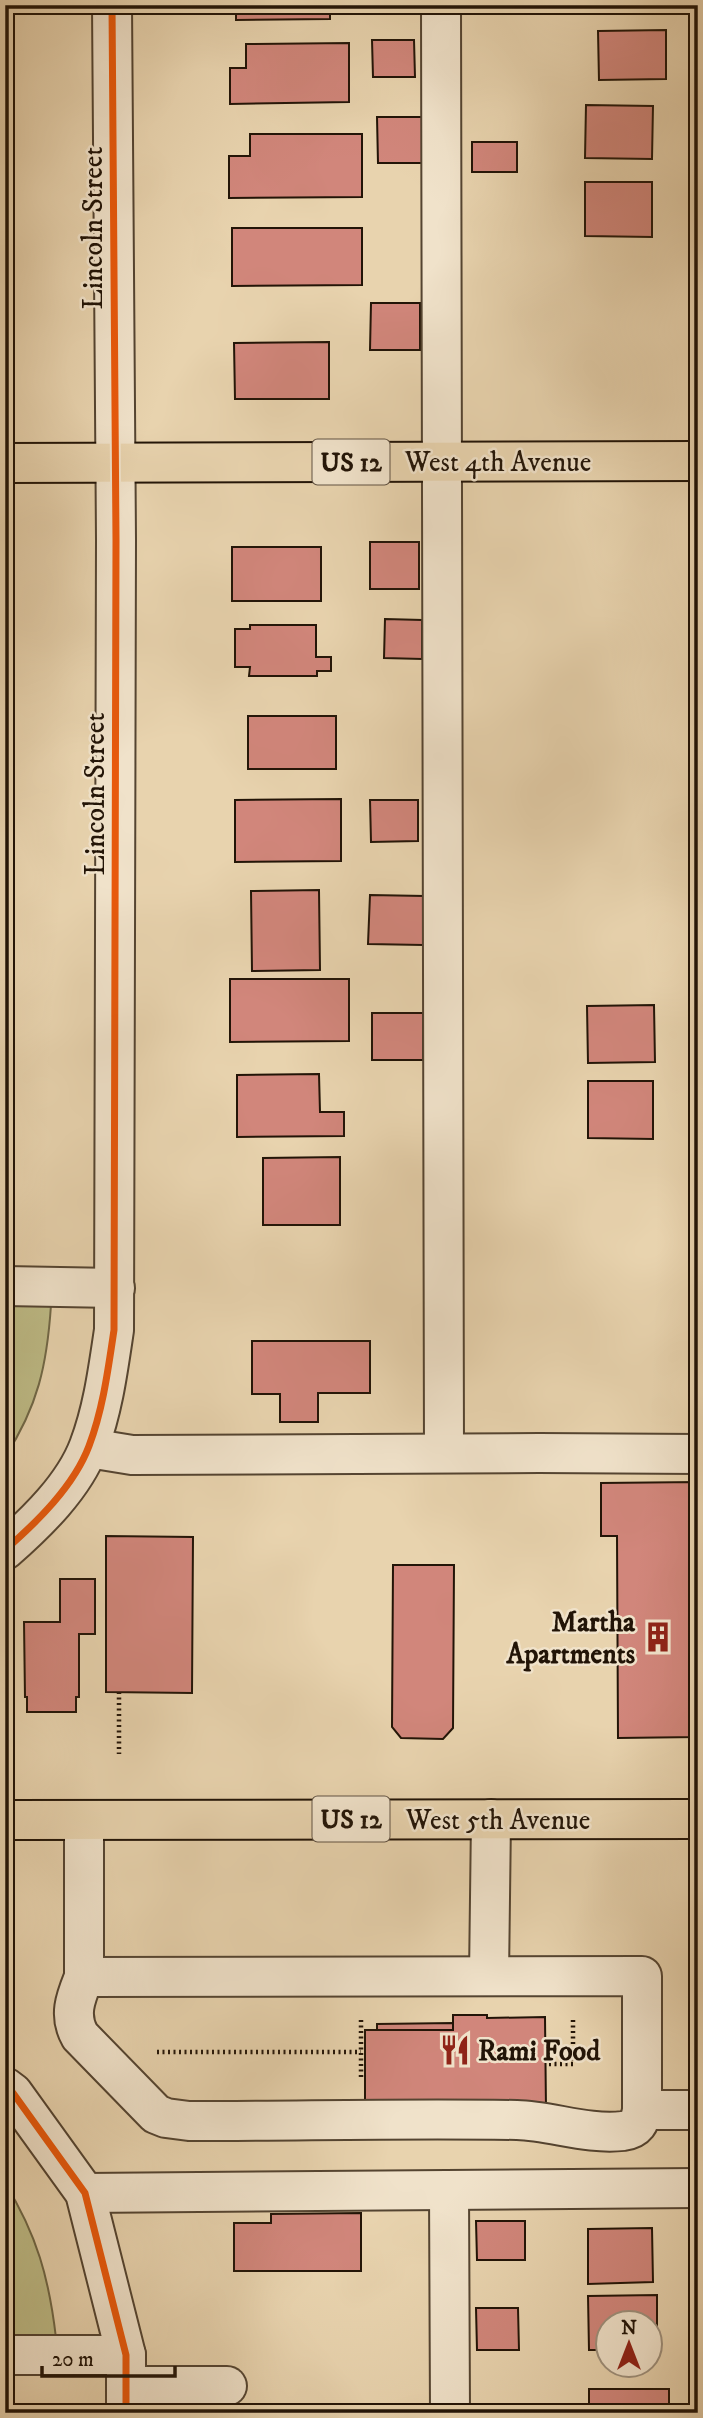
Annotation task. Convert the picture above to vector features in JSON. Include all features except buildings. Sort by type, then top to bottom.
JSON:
[{"type":"main road","name":"West 4th Avenue","points":[[5,463],[698,461]]},
{"type":"main road","name":"West 5th Avenue","points":[[5,1820],[698,1819]]},
{"type":"street","name":"Lincoln Street","points":[[5,1550],[58,1496],[76,1472],[89,1448],[105,1391],[114,1330],[115,463],[112,5]]},
{"type":"street","points":[[441,5],[444,1453]]},
{"type":"street","points":[[5,1286],[115,1288]]},
{"type":"street","points":[[89,1448],[132,1455],[698,1454]]},
{"type":"street","points":[[489,1976],[491,1819]]},
{"type":"street","points":[[84,1820],[84,1977],[74,2002],[75,2028],[156,2114],[189,2121],[520,2120],[593,2131],[635,2128],[641,2121],[642,1976],[84,1977]]},
{"type":"street","points":[[5,2087],[13,2093],[85,2193],[126,2384]]},
{"type":"street","points":[[642,2110],[698,2110]]},
{"type":"street","points":[[85,2193],[698,2188]]},
{"type":"street","points":[[449,2190],[450,2413]]},
{"type":"street","points":[[5,2355],[126,2384],[227,2386]]},
{"type":"path","points":[[119,1692],[119,1754]]},
{"type":"path","points":[[549,2064],[573,2064],[573,2020],[564,2011]]},
{"type":"path","points":[[361,2089],[362,2015]]},
{"type":"path","points":[[144,2052],[361,2052]]},
{"type":"path","points":[[5,2184],[12,2184]]},
{"type":"shaded area","points":[[5,1305],[51,1305],[47,1347],[39,1384],[26,1420],[5,1457]]},
{"type":"shaded area","points":[[5,2183],[40,2258],[50,2296],[56,2338],[5,2338]]},
{"type":"cycle path","points":[[5,1550],[30,1528],[53,1502],[82,1461],[94,1432],[101,1404],[114,1330],[116,540],[112,5]]},
{"type":"cycle path","points":[[5,2087],[13,2093],[85,2193],[126,2355],[126,2413]]},
{"type":"place","name":"Martha Apartments","points":[[658,1637]]},
{"type":"place","name":"Rami Food","points":[[455,2050]]}]
